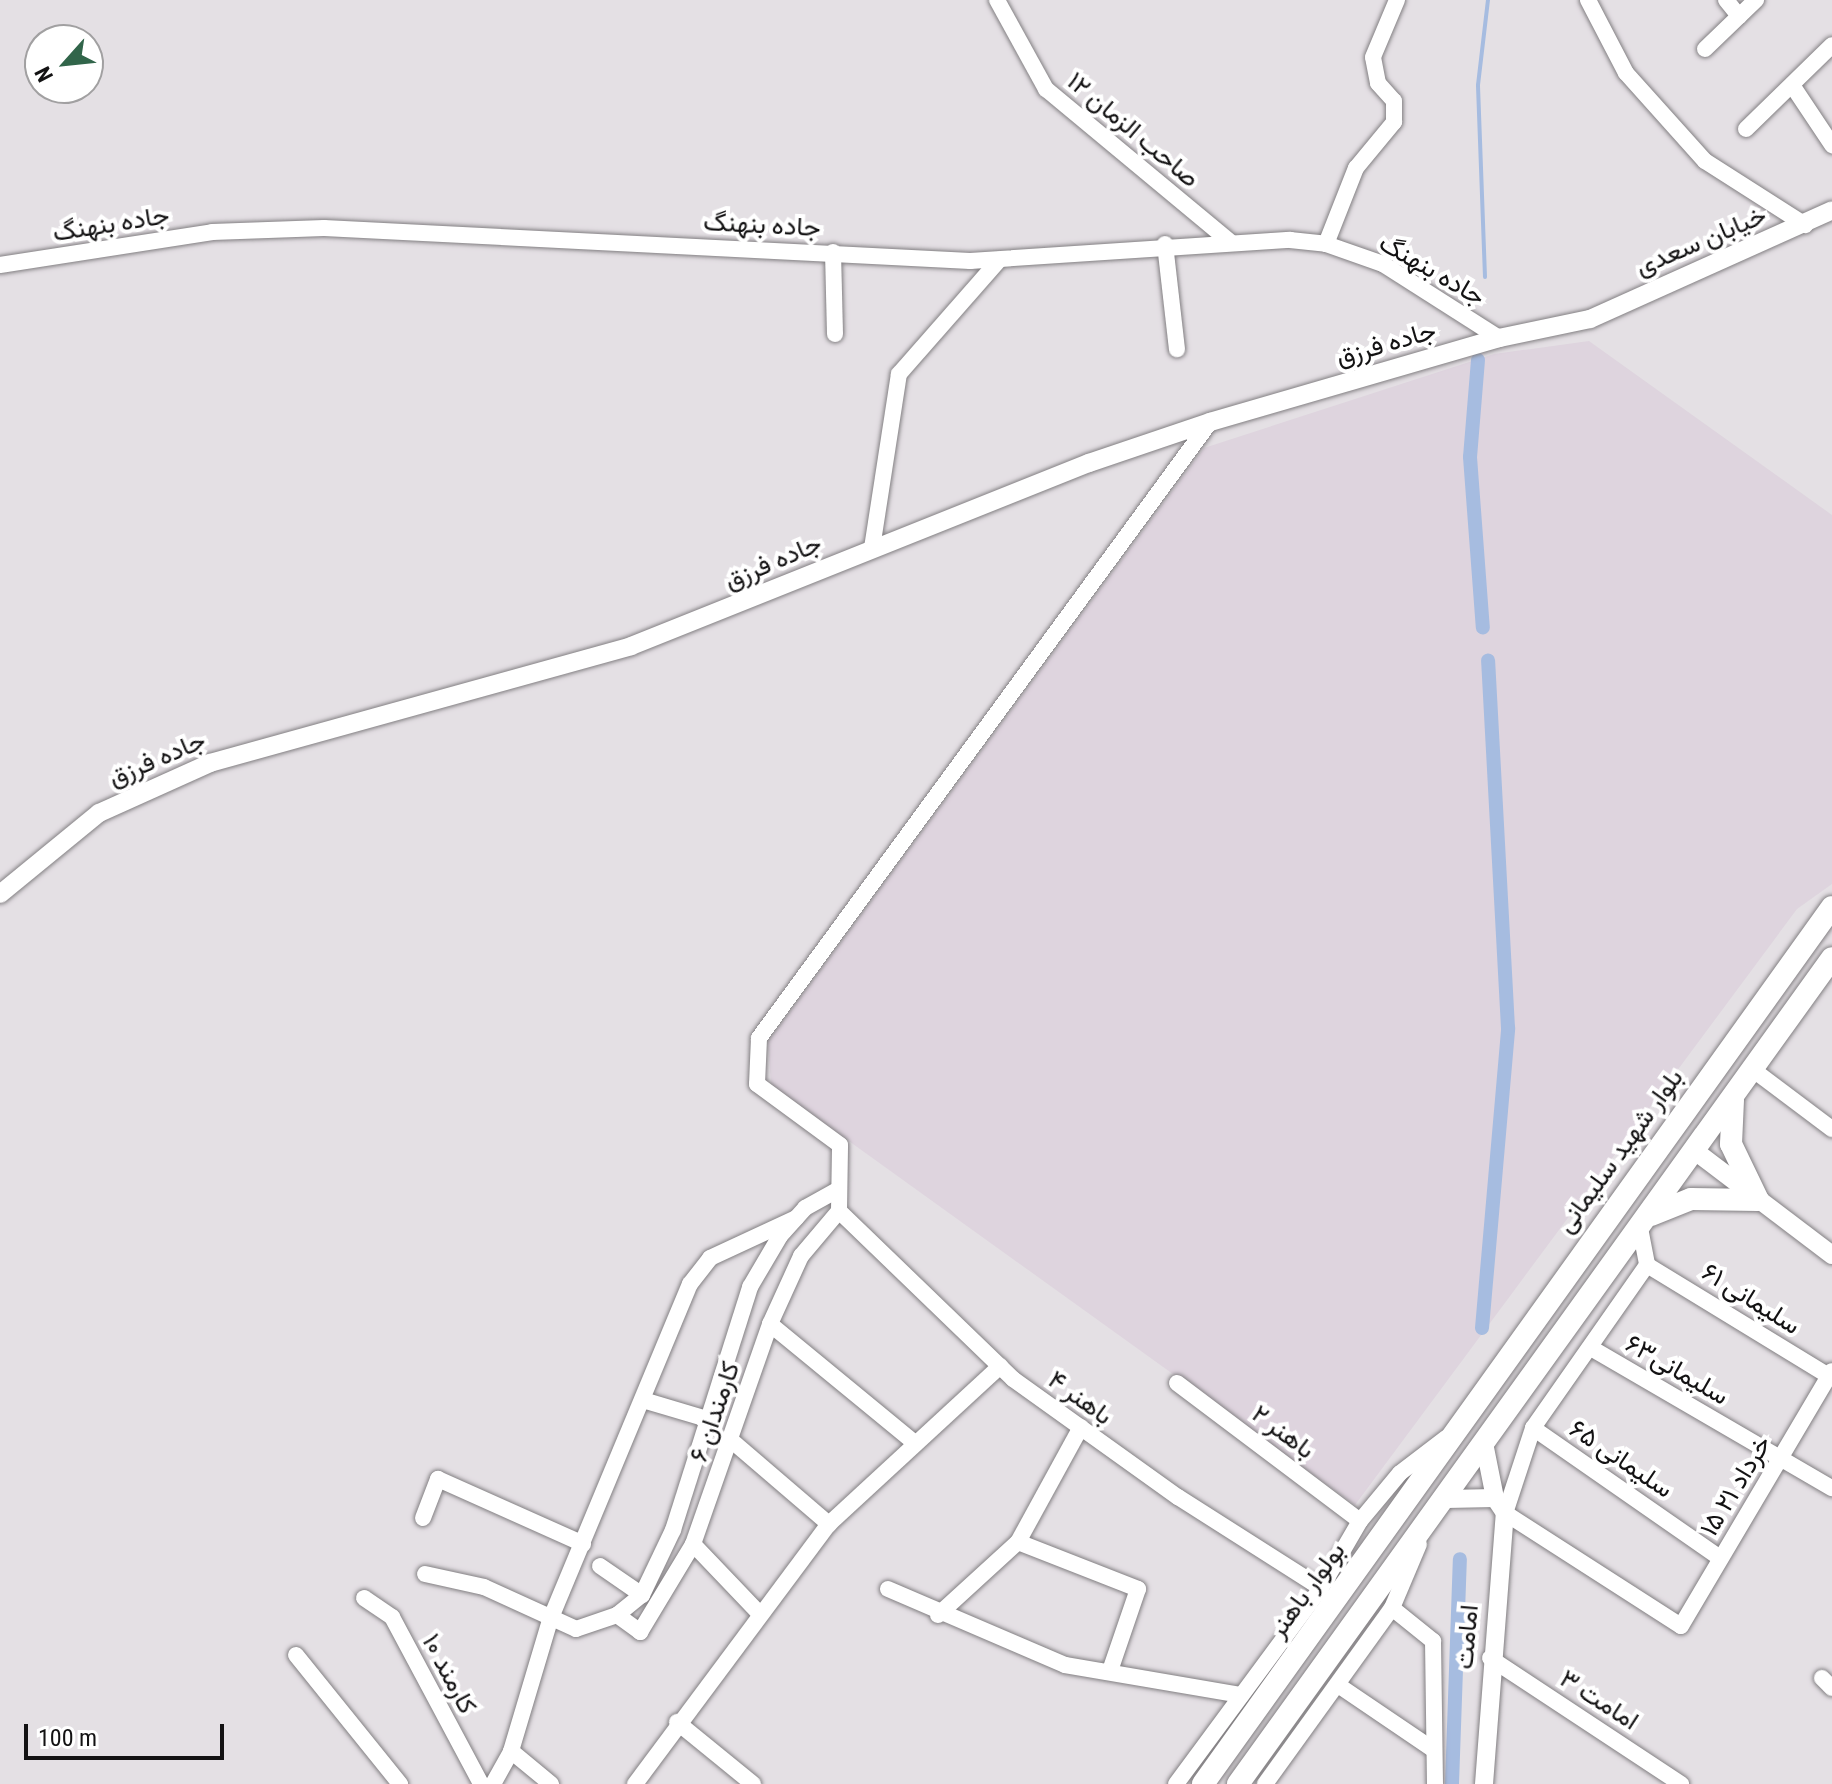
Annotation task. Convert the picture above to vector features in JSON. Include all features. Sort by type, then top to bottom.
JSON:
[{"type":"main road","name":"بلوار شهید سلیمانی","points":[[1457,1430],[1832,907]]},
{"type":"main road","points":[[1238,1784],[1485,1448],[1832,958]]},
{"type":"main road","points":[[1644,1222],[1691,1199],[1758,1200],[1731,1144],[1733,1096]]},
{"type":"main road","points":[[1668,1132],[1695,1151]]},
{"type":"main road","name":"بولوار باهنر","points":[[1206,1782],[1251,1692],[1457,1430]]},
{"type":"street","name":"صاحب الزمان ۱۲","points":[[997,0],[1046,89],[1230,242]]},
{"type":"street","points":[[1326,244],[1356,168],[1394,122],[1394,101],[1378,83],[1373,57],[1397,0]]},
{"type":"street","points":[[1588,0],[1626,73],[1705,161],[1805,225]]},
{"type":"street","points":[[1726,0],[1739,16]]},
{"type":"street","points":[[1705,49],[1756,0]]},
{"type":"street","points":[[1746,129],[1794,88],[1832,45]]},
{"type":"street","points":[[1794,88],[1832,145]]},
{"type":"street","name":"خیابان سعدی","points":[[1590,319],[1805,225],[1832,210]]},
{"type":"street","name":"جاده بنهنگ","points":[[0,265],[212,232],[324,228],[999,260],[1165,244],[1326,244],[1383,264],[1499,338]]},
{"type":"street","points":[[1165,244],[1177,349]]},
{"type":"street","points":[[833,252],[835,334]]},
{"type":"street","points":[[872,548],[872,518],[899,374],[999,260]]},
{"type":"street","name":"جاده فرزق","points":[[0,894],[99,813],[169,780],[268,743],[631,646],[872,548],[1210,422],[1499,338],[1590,319]]},
{"type":"street","points":[[839,1211],[840,1145],[757,1084],[759,1038],[1210,422]]},
{"type":"street","points":[[1752,1069],[1832,1129]]},
{"type":"street","points":[[1695,1151],[1832,1255]]},
{"type":"street","points":[[493,1784],[511,1751],[550,1620],[690,1284],[710,1258],[796,1218],[837,1190]]},
{"type":"street","name":"کارمندان ۶","points":[[617,1615],[640,1632],[693,1544],[732,1441],[770,1324],[801,1256],[839,1211]]},
{"type":"street","name":"باهنر ۴","points":[[839,1211],[1000,1366],[1081,1427],[1321,1588]]},
{"type":"street","points":[[425,1574],[484,1587],[550,1620],[576,1629],[617,1615],[642,1595],[673,1530],[750,1287],[796,1218]]},
{"type":"street","points":[[1446,1499],[1500,1505],[1533,1428],[1647,1265],[1644,1222]]},
{"type":"street","name":"سلیمانی ۶۱","points":[[1647,1265],[1830,1379]]},
{"type":"street","points":[[770,1324],[915,1443]]},
{"type":"street","name":"سلیمانی۶۳","points":[[1591,1348],[1832,1488]]},
{"type":"street","points":[[635,1784],[677,1722],[829,1524],[1000,1366]]},
{"type":"street","name":"۱۵ خرداد ۲١","points":[[1500,1505],[1681,1626],[1830,1379]]},
{"type":"street","name":"باهنر ۲","points":[[1177,1383],[1360,1521]]},
{"type":"street","points":[[643,1400],[707,1419]]},
{"type":"street","points":[[938,1615],[1018,1542],[1081,1427]]},
{"type":"street","name":"سلیمانی ۶۵","points":[[1533,1428],[1720,1558]]},
{"type":"street","points":[[1176,1784],[1251,1692],[1321,1588],[1360,1521],[1400,1473],[1457,1430]]},
{"type":"street","points":[[732,1441],[829,1524]]},
{"type":"street","name":"امامت","points":[[1484,1784],[1500,1505],[1485,1448]]},
{"type":"street","points":[[423,1518],[438,1479],[583,1544]]},
{"type":"street","points":[[1265,1784],[1392,1608],[1424,1532]]},
{"type":"street","points":[[1018,1542],[1138,1589],[1110,1671]]},
{"type":"street","points":[[693,1544],[759,1613]]},
{"type":"street","points":[[600,1566],[642,1595]]},
{"type":"street","points":[[888,1589],[938,1615],[1065,1665],[1251,1692]]},
{"type":"street","name":"کارمند ۱۰","points":[[364,1598],[392,1617],[481,1784]]},
{"type":"street","points":[[1392,1608],[1433,1641],[1435,1784]]},
{"type":"street","points":[[296,1655],[400,1784]]},
{"type":"street","name":"امامت ۳","points":[[1490,1658],[1681,1784]]},
{"type":"street","points":[[1338,1685],[1434,1750]]},
{"type":"street","points":[[677,1722],[753,1784]]},
{"type":"street","points":[[511,1751],[551,1784]]},
{"type":"shaded area","points":[[1589,341],[1832,515],[1832,884],[1797,909],[1355,1505],[771,1085],[768,1042],[1204,448],[1494,354]]},
{"type":"waterway","points":[[1485,277],[1478,85],[1488,0]]},
{"type":"waterway","points":[[1478,360],[1470,457],[1483,628]]},
{"type":"waterway","points":[[1482,1328],[1508,1028],[1488,661]]},
{"type":"waterway","points":[[1452,1784],[1460,1559]]}]
